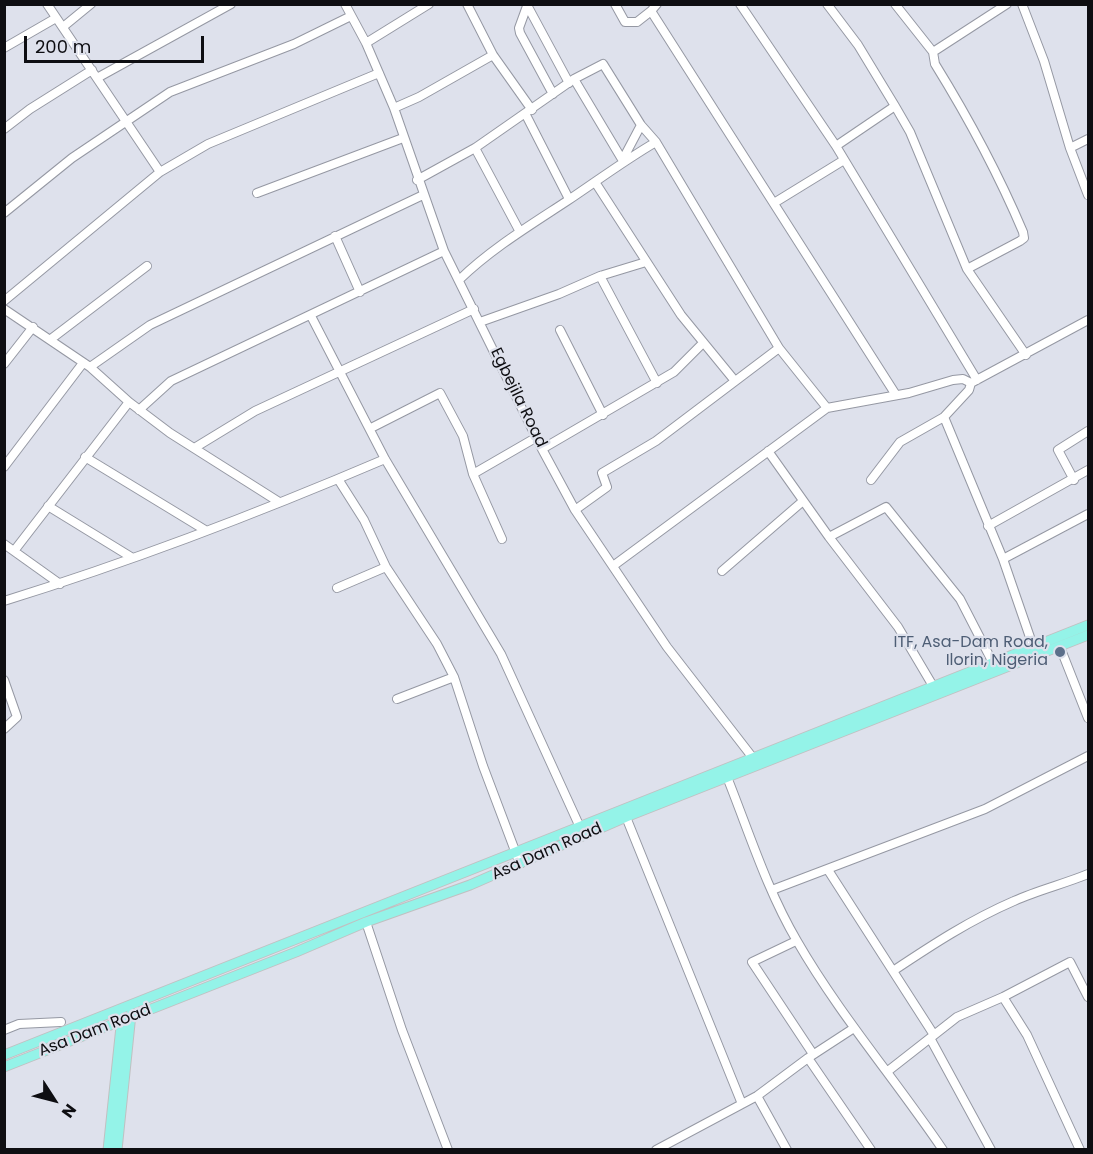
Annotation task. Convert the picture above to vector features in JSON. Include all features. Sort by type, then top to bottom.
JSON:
[{"type":"main road","name":"Asa Dam Road","points":[[4,1055],[579,825],[1089,625]]},
{"type":"main road","name":"Asa Dam Road","points":[[4,1066],[366,922],[470,885],[626,817],[1089,635]]},
{"type":"main road","points":[[108,1149],[120,1041],[127,1007]]},
{"type":"main road","points":[[129,1032],[146,1011]]},
{"type":"main road","points":[[117,1149],[129,1032],[126,1019]]},
{"type":"main road","points":[[100,1029],[114,1033],[120,1041]]},
{"type":"street","points":[[48,4],[160,172]]},
{"type":"street","points":[[63,27],[91,4]]},
{"type":"street","points":[[98,78],[231,4]]},
{"type":"street","name":"Egbejila Road","points":[[345,4],[366,43],[394,108],[417,180],[444,251],[542,449],[575,510],[666,647],[753,758]]},
{"type":"street","points":[[366,43],[429,4]]},
{"type":"street","points":[[466,4],[493,54],[529,112],[569,199]]},
{"type":"street","points":[[615,4],[625,22],[637,22],[657,4]]},
{"type":"street","points":[[740,4],[836,146],[974,382]]},
{"type":"street","points":[[827,4],[858,45],[910,132],[968,269],[1026,355]]},
{"type":"street","points":[[895,4],[933,52],[935,64],[975,128],[1001,178],[1024,235],[1020,241],[968,269]]},
{"type":"street","points":[[933,52],[1007,4]]},
{"type":"street","points":[[1022,4],[1044,61],[1070,148],[1089,195]]},
{"type":"street","points":[[527,5],[571,81],[623,161]]},
{"type":"street","points":[[527,5],[519,28],[520,33],[553,94]]},
{"type":"street","points":[[651,11],[896,394]]},
{"type":"street","points":[[4,213],[72,158],[170,92],[294,44],[351,16]]},
{"type":"street","points":[[4,48],[56,18]]},
{"type":"street","points":[[394,108],[460,75],[493,54]]},
{"type":"street","points":[[417,180],[475,148],[571,81],[603,64],[641,125],[656,142],[778,348],[827,408]]},
{"type":"street","points":[[4,129],[30,109],[92,70]]},
{"type":"street","points":[[4,301],[160,172],[207,144],[379,73]]},
{"type":"street","points":[[836,146],[895,106]]},
{"type":"street","points":[[623,161],[641,125]]},
{"type":"street","points":[[257,193],[403,138]]},
{"type":"street","points":[[1070,148],[1089,139]]},
{"type":"street","points":[[459,280],[478,261],[623,161],[656,142]]},
{"type":"street","points":[[475,148],[520,232]]},
{"type":"street","points":[[774,203],[844,160]]},
{"type":"street","points":[[595,182],[646,262],[703,343],[735,381]]},
{"type":"street","points":[[4,466],[87,365],[150,325],[423,195]]},
{"type":"street","points":[[335,236],[360,292]]},
{"type":"street","points":[[139,410],[171,381],[444,251]]},
{"type":"street","points":[[480,322],[559,294],[600,276],[646,262]]},
{"type":"street","points":[[51,339],[147,266]]},
{"type":"street","points":[[600,276],[657,383]]},
{"type":"street","points":[[4,309],[87,365],[139,410],[279,502]]},
{"type":"street","points":[[196,447],[255,411],[474,309]]},
{"type":"street","points":[[311,316],[371,428],[385,459],[501,654],[579,825]]},
{"type":"street","points":[[871,480],[900,442],[944,417],[974,382],[1089,320]]},
{"type":"street","points":[[4,364],[33,327]]},
{"type":"street","points":[[560,330],[603,415]]},
{"type":"street","points":[[542,449],[674,372],[703,343]]},
{"type":"street","points":[[575,510],[607,488],[602,473],[656,441],[778,348]]},
{"type":"street","points":[[613,566],[827,408],[953,380],[974,382]]},
{"type":"street","points":[[371,428],[440,393],[463,436],[473,474],[502,539]]},
{"type":"street","points":[[14,551],[129,402]]},
{"type":"street","points":[[944,417],[1003,559],[1033,646]]},
{"type":"street","points":[[1074,480],[1058,450],[1089,431]]},
{"type":"street","points":[[473,474],[537,437]]},
{"type":"street","points":[[768,451],[829,537],[898,627],[933,686]]},
{"type":"street","points":[[85,457],[206,530]]},
{"type":"street","points":[[4,601],[60,584],[206,530],[385,459]]},
{"type":"street","points":[[988,526],[1089,470]]},
{"type":"street","points":[[338,479],[364,520],[386,567],[437,644],[454,677],[520,864]]},
{"type":"street","points":[[722,572],[803,501]]},
{"type":"street","points":[[48,506],[131,557]]},
{"type":"street","points":[[829,537],[886,507],[960,599],[993,663]]},
{"type":"street","points":[[1003,559],[1089,514]]},
{"type":"street","points":[[4,544],[60,584]]},
{"type":"street","points":[[337,588],[386,567]]},
{"type":"street","points":[[1060,646],[1089,718]]},
{"type":"street","points":[[398,699],[454,677]]},
{"type":"street","points":[[4,680],[17,717],[4,729]]},
{"type":"street","points":[[772,890],[1015,796],[1089,756]]},
{"type":"street","points":[[727,777],[772,890],[796,941],[854,1028],[888,1071],[943,1149]]},
{"type":"street","points":[[626,817],[742,1104]]},
{"type":"street","points":[[828,870],[932,1036],[991,1149]]},
{"type":"street","points":[[893,971],[951,932],[993,910],[1035,892],[1089,874]]},
{"type":"street","points":[[366,922],[402,1030],[448,1149]]},
{"type":"street","points":[[796,941],[752,962],[871,1149]]},
{"type":"street","points":[[888,1071],[957,1017],[1003,997],[1070,962],[1089,997]]},
{"type":"street","points":[[1003,997],[1027,1035],[1080,1149]]},
{"type":"street","points":[[4,1030],[18,1024],[61,1022]]},
{"type":"street","points":[[656,1149],[758,1096],[810,1056],[854,1028]]},
{"type":"street","points":[[758,1096],[787,1149]]},
{"type":"place","name":"ITF, Asa-Dam Road, Ilorin, Nigeria","points":[[1060,652]]}]
